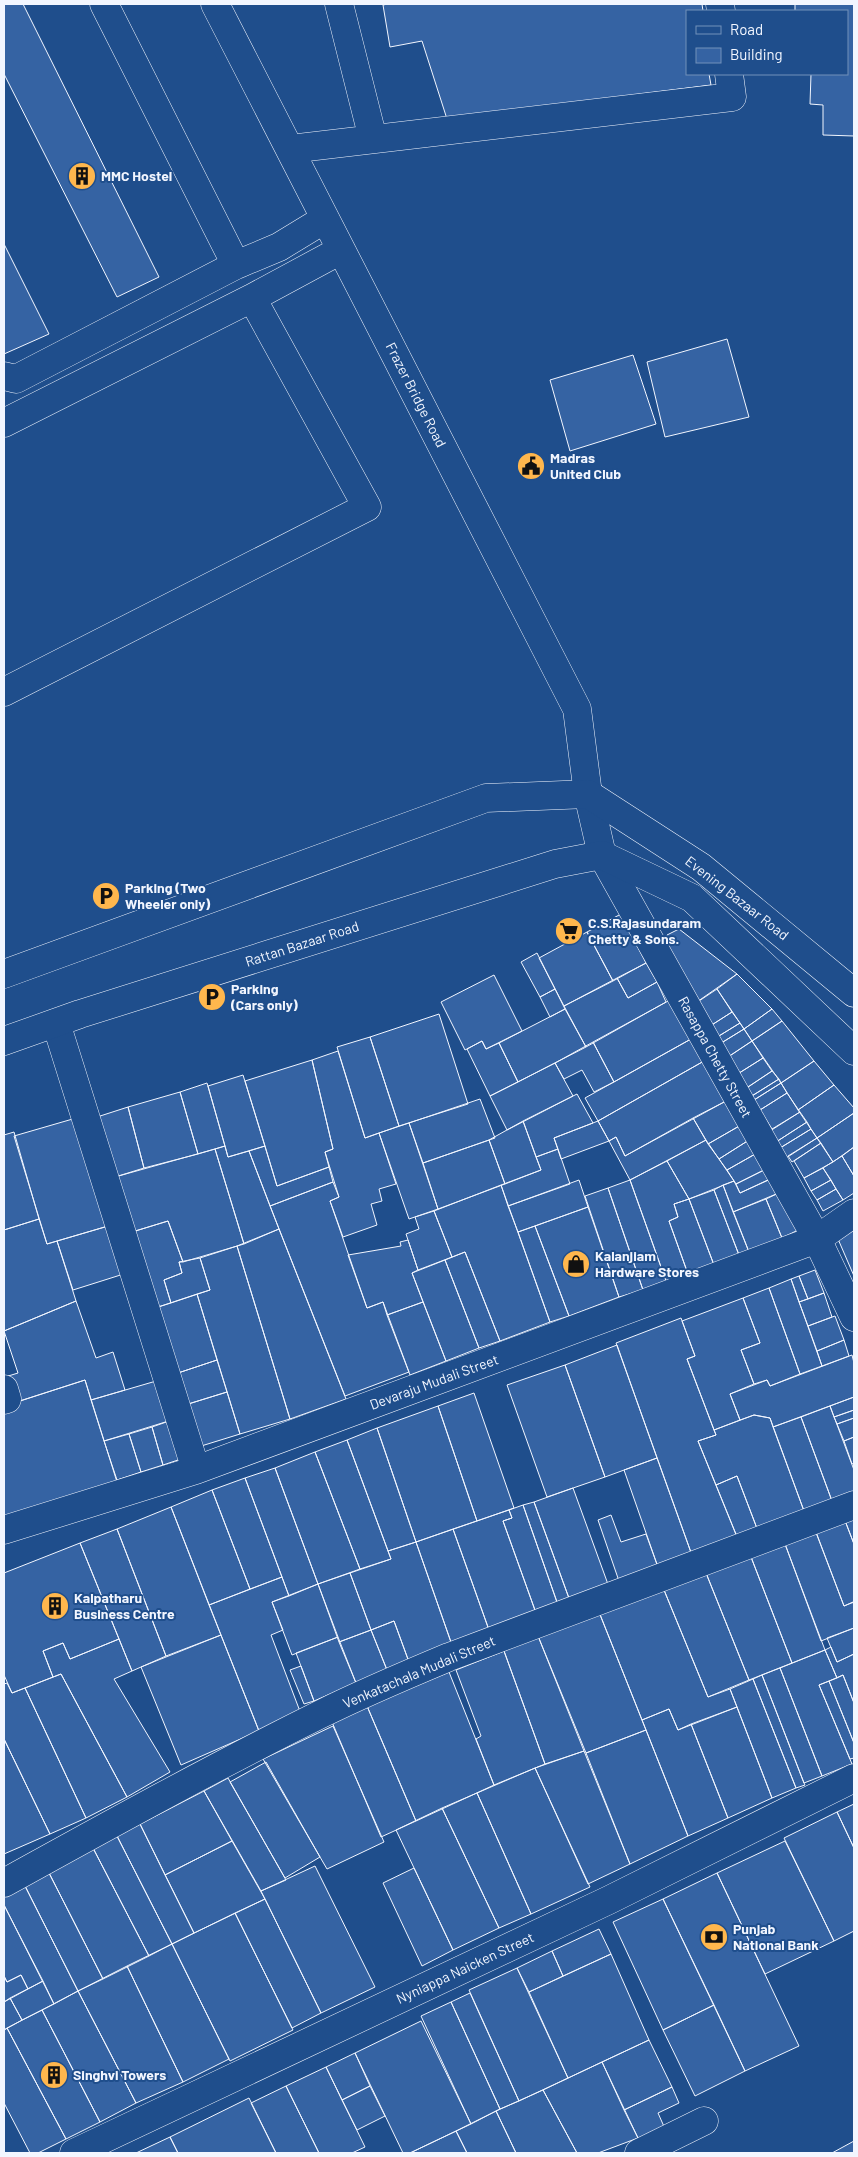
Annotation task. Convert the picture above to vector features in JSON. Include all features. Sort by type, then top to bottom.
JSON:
[{"type":"street","points":[[104,4],[236,265]]},
{"type":"street","name":"Frazer Bridge Road","points":[[215,4],[577,710],[588,794]]},
{"type":"street","points":[[339,4],[373,140]]},
{"type":"street","points":[[290,149],[732,97],[729,75]]},
{"type":"street","points":[[4,376],[16,379],[236,265],[279,247],[326,219]]},
{"type":"street","points":[[4,423],[252,298],[341,250]]},
{"type":"street","points":[[4,692],[367,507],[252,298]]},
{"type":"street","points":[[4,974],[486,798],[588,794]]},
{"type":"street","name":"Rasappa Chetty Street","points":[[588,794],[602,855],[817,1239],[854,1317]]},
{"type":"street","name":"Evening Bazaar Road","points":[[588,794],[701,867],[854,993]]},
{"type":"street","name":"Evening Bazaar Road","points":[[602,855],[692,898],[854,1051]]},
{"type":"street","name":"Rattan Bazaar Road","points":[[4,1041],[555,864],[602,855]]},
{"type":"street","points":[[56,1023],[196,1470]]},
{"type":"street","name":"Devaraju Mudali Street","points":[[4,1530],[196,1470],[817,1239],[854,1213]]},
{"type":"street","points":[[4,1389],[7,1399],[4,1400]]},
{"type":"street","name":"Venkatachala Mudali Street","points":[[4,1883],[194,1779],[322,1713],[408,1674],[854,1505]]},
{"type":"street","name":"Nyniappa Naicken Street","points":[[74,2153],[609,1900],[854,1778]]},
{"type":"street","points":[[639,2153],[704,2121]]},
{"type":"building","name":"MMC Hostel","points":[[4,4],[23,4],[159,277],[117,297],[4,74]]},
{"type":"building","points":[[702,4],[703,10],[686,10],[686,75],[709,75],[711,85],[447,119],[422,41],[390,47],[383,5]]},
{"type":"building","points":[[795,4],[854,4],[854,136],[823,135],[823,105],[810,104],[811,75],[848,75],[848,10],[795,10]]},
{"type":"building","points":[[4,244],[49,334],[4,354]]},
{"type":"building","points":[[727,339],[749,417],[665,437],[647,362]]},
{"type":"building","points":[[633,355],[656,424],[570,451],[550,380]]},
{"type":"building","points":[[621,914],[646,963],[613,981],[587,932]]},
{"type":"building","points":[[679,929],[737,974],[694,1004],[662,949],[667,935]]},
{"type":"building","points":[[587,932],[613,981],[564,1006],[539,958]]},
{"type":"building","points":[[537,953],[555,989],[540,997],[521,962]]},
{"type":"building","points":[[646,963],[657,982],[628,998],[617,978]]},
{"type":"building","points":[[737,974],[772,1009],[744,1029],[717,989]]},
{"type":"building","points":[[494,975],[522,1031],[486,1049],[482,1041],[465,1050],[441,1002]]},
{"type":"building","points":[[617,978],[628,998],[657,982],[666,1002],[586,1047],[564,1006]]},
{"type":"building","points":[[555,989],[565,1009],[550,1017],[540,997]]},
{"type":"building","points":[[717,989],[732,1012],[707,1028],[693,1005]]},
{"type":"building","points":[[670,1000],[691,1039],[614,1082],[593,1042]]},
{"type":"building","points":[[565,1009],[586,1047],[518,1082],[499,1043]]},
{"type":"building","points":[[772,1009],[782,1021],[752,1041],[744,1029]]},
{"type":"building","points":[[732,1012],[740,1023],[714,1039],[707,1028]]},
{"type":"building","points":[[439,1014],[468,1104],[399,1126],[370,1037]]},
{"type":"building","points":[[782,1021],[814,1061],[781,1083],[752,1041]]},
{"type":"building","points":[[740,1023],[744,1029],[718,1045],[714,1039]]},
{"type":"building","points":[[744,1029],[752,1041],[725,1059],[718,1045]]},
{"type":"building","points":[[370,1037],[399,1126],[365,1138],[337,1047]]},
{"type":"building","points":[[691,1039],[704,1061],[598,1121],[585,1098]]},
{"type":"building","points":[[482,1041],[486,1049],[499,1043],[518,1082],[490,1096],[467,1049]]},
{"type":"building","points":[[752,1041],[763,1058],[736,1075],[725,1059]]},
{"type":"building","points":[[593,1042],[614,1082],[594,1092],[582,1070],[564,1079],[555,1063]]},
{"type":"building","points":[[338,1051],[365,1138],[379,1133],[396,1184],[379,1189],[382,1201],[371,1204],[377,1225],[343,1237],[330,1201],[339,1197],[325,1152],[333,1149],[312,1060]]},
{"type":"building","points":[[763,1058],[772,1071],[745,1089],[736,1075]]},
{"type":"building","points":[[312,1060],[333,1149],[325,1152],[329,1167],[277,1186],[245,1081]]},
{"type":"building","points":[[704,1061],[726,1101],[625,1156],[616,1137],[609,1141],[598,1121]]},
{"type":"building","points":[[814,1061],[834,1085],[798,1110],[781,1083]]},
{"type":"building","points":[[555,1063],[573,1096],[507,1130],[490,1096]]},
{"type":"building","points":[[772,1071],[779,1079],[750,1097],[745,1089]]},
{"type":"building","points":[[243,1075],[265,1146],[228,1157],[208,1086]]},
{"type":"building","points":[[779,1079],[781,1083],[754,1100],[752,1096]]},
{"type":"building","points":[[207,1083],[225,1146],[198,1154],[180,1092]]},
{"type":"building","points":[[781,1083],[787,1093],[760,1110],[754,1100]]},
{"type":"building","points":[[834,1085],[854,1108],[854,1113],[817,1138],[798,1110]]},
{"type":"building","points":[[180,1092],[198,1154],[144,1168],[128,1107]]},
{"type":"building","points":[[787,1093],[800,1112],[772,1129],[760,1110]]},
{"type":"building","points":[[577,1094],[593,1123],[554,1138],[558,1149],[536,1157],[523,1121]]},
{"type":"building","points":[[480,1099],[495,1138],[423,1163],[409,1123]]},
{"type":"building","points":[[726,1101],[741,1125],[708,1144],[693,1118]]},
{"type":"building","points":[[128,1107],[144,1168],[115,1177],[97,1117]]},
{"type":"building","points":[[800,1112],[807,1122],[776,1142],[770,1131]]},
{"type":"building","points":[[854,1113],[854,1147],[833,1162],[817,1138]]},
{"type":"building","points":[[83,1116],[115,1224],[47,1244],[14,1136]]},
{"type":"building","points":[[693,1118],[706,1140],[630,1180],[609,1141],[616,1137],[625,1156]]},
{"type":"building","points":[[523,1121],[541,1170],[505,1184],[489,1140]]},
{"type":"building","points":[[598,1121],[609,1141],[561,1159],[554,1138]]},
{"type":"building","points":[[807,1122],[811,1129],[780,1148],[776,1142]]},
{"type":"building","points":[[409,1123],[438,1209],[409,1219],[379,1133]]},
{"type":"building","points":[[741,1125],[749,1140],[719,1159],[708,1144]]},
{"type":"building","points":[[811,1129],[817,1138],[786,1158],[780,1148]]},
{"type":"building","points":[[14,1132],[39,1219],[4,1230],[4,1135]]},
{"type":"building","points":[[817,1138],[821,1143],[792,1162],[788,1156]]},
{"type":"building","points":[[489,1140],[505,1184],[438,1209],[423,1163]]},
{"type":"building","points":[[706,1140],[734,1181],[689,1199],[667,1161]]},
{"type":"building","points":[[749,1140],[757,1153],[727,1170],[719,1159]]},
{"type":"building","points":[[821,1143],[833,1162],[804,1178],[794,1161]]},
{"type":"building","points":[[225,1146],[228,1157],[249,1151],[279,1229],[244,1244],[215,1149]]},
{"type":"building","points":[[265,1146],[277,1186],[329,1167],[333,1182],[270,1206],[249,1151]]},
{"type":"building","points":[[854,1147],[854,1176],[842,1156]]},
{"type":"building","points":[[215,1149],[244,1244],[183,1262],[168,1221],[132,1232],[115,1177]]},
{"type":"building","points":[[558,1149],[570,1184],[508,1206],[501,1185],[541,1170],[536,1157]]},
{"type":"building","points":[[757,1153],[766,1169],[736,1184],[727,1170]]},
{"type":"building","points":[[842,1156],[854,1176],[854,1193],[843,1200],[823,1168]]},
{"type":"building","points":[[667,1161],[689,1199],[674,1204],[678,1217],[669,1221],[688,1274],[666,1281],[630,1180]]},
{"type":"building","points":[[823,1168],[831,1180],[811,1191],[804,1178]]},
{"type":"building","points":[[766,1169],[772,1178],[740,1193],[736,1184]]},
{"type":"building","points":[[773,1178],[781,1192],[733,1212],[723,1185],[734,1181],[740,1193]]},
{"type":"building","points":[[579,1180],[588,1207],[518,1232],[508,1206]]},
{"type":"building","points":[[630,1180],[666,1281],[643,1290],[608,1188]]},
{"type":"building","points":[[831,1180],[836,1189],[817,1200],[811,1191]]},
{"type":"building","points":[[333,1182],[339,1197],[330,1201],[367,1308],[383,1302],[409,1372],[345,1396],[270,1206]]},
{"type":"building","points":[[501,1185],[550,1322],[500,1341],[465,1252],[452,1257],[434,1211]]},
{"type":"building","points":[[723,1185],[749,1252],[739,1255],[714,1190]]},
{"type":"building","points":[[608,1188],[643,1290],[619,1297],[585,1196]]},
{"type":"building","points":[[836,1189],[843,1200],[823,1211],[817,1200]]},
{"type":"building","points":[[714,1190],[739,1255],[714,1265],[689,1199]]},
{"type":"building","points":[[781,1192],[802,1228],[782,1238],[766,1199]]},
{"type":"building","points":[[689,1199],[714,1265],[688,1274],[669,1221],[678,1217],[674,1204]]},
{"type":"building","points":[[766,1199],[782,1238],[749,1252],[733,1212]]},
{"type":"building","points":[[588,1207],[619,1297],[569,1316],[535,1226]]},
{"type":"building","points":[[434,1211],[452,1257],[418,1270],[406,1234],[419,1229],[415,1217]]},
{"type":"building","points":[[39,1219],[47,1244],[57,1241],[76,1301],[4,1331],[4,1230]]},
{"type":"building","points":[[168,1221],[183,1262],[179,1262],[182,1273],[164,1280],[171,1303],[155,1308],[132,1232]]},
{"type":"building","points":[[115,1224],[130,1272],[73,1290],[57,1241]]},
{"type":"building","points":[[535,1226],[569,1316],[550,1322],[518,1232]]},
{"type":"building","points":[[279,1229],[346,1399],[290,1419],[237,1246]]},
{"type":"building","points":[[854,1230],[854,1276],[838,1239]]},
{"type":"building","points":[[408,1240],[418,1270],[412,1273],[423,1302],[387,1315],[383,1302],[367,1308],[348,1255],[401,1246],[400,1242]]},
{"type":"building","points":[[237,1246],[290,1419],[240,1434],[197,1294],[210,1290],[200,1258]]},
{"type":"building","points":[[465,1252],[500,1341],[479,1348],[445,1260]]},
{"type":"building","points":[[200,1258],[210,1290],[171,1303],[164,1280],[182,1273],[179,1262]]},
{"type":"building","points":[[445,1260],[479,1348],[446,1361],[412,1273]]},
{"type":"building","points":[[815,1270],[824,1293],[808,1299],[799,1276]]},
{"type":"building","points":[[799,1276],[808,1299],[799,1302],[791,1279]]},
{"type":"building","points":[[791,1279],[822,1366],[800,1374],[769,1288]]},
{"type":"building","points":[[769,1288],[800,1374],[770,1386],[767,1380],[754,1384],[741,1350],[760,1343],[743,1298]]},
{"type":"building","points":[[824,1293],[832,1317],[808,1326],[799,1302]]},
{"type":"building","points":[[197,1294],[217,1360],[169,1376],[149,1310]]},
{"type":"building","points":[[743,1298],[760,1343],[741,1350],[754,1384],[730,1394],[740,1420],[714,1430],[687,1359],[695,1356],[682,1321]]},
{"type":"building","points":[[76,1301],[96,1358],[113,1352],[125,1390],[91,1400],[85,1380],[14,1403],[5,1377],[18,1373],[4,1331]]},
{"type":"building","points":[[423,1302],[446,1361],[410,1375],[387,1315]]},
{"type":"building","points":[[835,1316],[844,1340],[817,1351],[808,1326]]},
{"type":"building","points":[[681,1318],[695,1356],[687,1359],[716,1435],[698,1441],[739,1542],[693,1558],[616,1343]]},
{"type":"building","points":[[844,1340],[849,1356],[822,1366],[817,1351]]},
{"type":"building","points":[[617,1345],[657,1458],[605,1477],[565,1365]]},
{"type":"building","points":[[852,1355],[854,1363],[854,1397],[773,1427],[770,1418],[754,1415],[740,1420],[730,1394],[767,1380],[770,1386]]},
{"type":"building","points":[[217,1360],[227,1392],[185,1405],[175,1374]]},
{"type":"building","points":[[565,1365],[605,1477],[547,1497],[507,1385]]},
{"type":"building","points":[[163,1379],[175,1419],[104,1441],[91,1400]]},
{"type":"building","points":[[85,1380],[117,1482],[4,1518],[4,1406]]},
{"type":"building","points":[[227,1392],[240,1434],[198,1447],[185,1405]]},
{"type":"building","points":[[474,1393],[514,1508],[477,1521],[438,1406]]},
{"type":"building","points":[[854,1397],[854,1410],[834,1417],[830,1406]]},
{"type":"building","points":[[438,1406],[477,1521],[416,1542],[377,1428]]},
{"type":"building","points":[[830,1406],[854,1470],[854,1493],[832,1501],[801,1417]]},
{"type":"building","points":[[854,1410],[854,1418],[837,1424],[834,1417]]},
{"type":"building","points":[[754,1415],[770,1418],[804,1511],[758,1531],[737,1476],[716,1485],[698,1441],[716,1435],[714,1430]]},
{"type":"building","points":[[801,1417],[832,1501],[804,1511],[773,1427]]},
{"type":"building","points":[[854,1418],[854,1437],[844,1441],[837,1424]]},
{"type":"building","points":[[175,1419],[187,1457],[163,1465],[152,1427]]},
{"type":"building","points":[[152,1427],[163,1465],[141,1472],[129,1434]]},
{"type":"building","points":[[377,1428],[416,1542],[388,1551],[347,1440]]},
{"type":"building","points":[[129,1434],[141,1472],[117,1480],[104,1441]]},
{"type":"building","points":[[854,1437],[854,1463],[852,1464],[844,1441]]},
{"type":"building","points":[[347,1440],[391,1559],[360,1569],[315,1452]]},
{"type":"building","points":[[315,1452],[360,1569],[318,1584],[275,1468]]},
{"type":"building","points":[[657,1458],[693,1558],[659,1570],[624,1470]]},
{"type":"building","points":[[275,1468],[318,1584],[289,1596],[245,1478]]},
{"type":"building","points":[[737,1476],[758,1531],[738,1539],[716,1485]]},
{"type":"building","points":[[245,1478],[282,1577],[250,1589],[212,1490]]},
{"type":"building","points":[[573,1488],[609,1587],[570,1601],[534,1502]]},
{"type":"building","points":[[212,1490],[250,1589],[209,1605],[171,1507]]},
{"type":"building","points":[[534,1502],[570,1601],[558,1605],[523,1505]]},
{"type":"building","points":[[523,1505],[558,1605],[536,1613],[503,1521],[512,1518],[509,1510]]},
{"type":"building","points":[[171,1507],[221,1635],[166,1656],[117,1529]]},
{"type":"building","points":[[509,1510],[512,1518],[503,1521],[536,1613],[489,1630],[453,1529]]},
{"type":"building","points":[[854,1514],[854,1544],[844,1518]]},
{"type":"building","points":[[611,1515],[621,1542],[646,1534],[659,1570],[620,1584],[598,1520]]},
{"type":"building","points":[[844,1518],[854,1544],[854,1602],[844,1606],[815,1530]]},
{"type":"building","points":[[117,1529],[166,1656],[132,1671],[80,1543]]},
{"type":"building","points":[[453,1529],[489,1630],[452,1645],[416,1542]]},
{"type":"building","points":[[816,1532],[844,1606],[853,1602],[854,1606],[854,1628],[821,1641],[785,1544]]},
{"type":"building","points":[[416,1542],[452,1645],[409,1662],[394,1621],[371,1630],[350,1573],[391,1559],[388,1551]]},
{"type":"building","name":"Kalpatharu Business Centre","points":[[80,1543],[119,1639],[70,1659],[63,1643],[43,1651],[53,1677],[12,1693],[4,1675],[4,1573]]},
{"type":"building","points":[[785,1544],[825,1650],[792,1663],[751,1557]]},
{"type":"building","points":[[751,1557],[792,1663],[749,1680],[706,1573]]},
{"type":"building","points":[[350,1573],[371,1630],[339,1642],[318,1584]]},
{"type":"building","points":[[706,1573],[749,1680],[708,1697],[664,1590]]},
{"type":"building","points":[[282,1577],[289,1596],[272,1602],[283,1630],[271,1635],[301,1714],[259,1731],[209,1605]]},
{"type":"building","points":[[318,1584],[338,1637],[292,1655],[272,1602]]},
{"type":"building","points":[[664,1590],[708,1697],[730,1689],[737,1707],[678,1730],[669,1709],[642,1720],[599,1612]]},
{"type":"building","points":[[599,1612],[646,1730],[586,1753],[538,1636]]},
{"type":"building","points":[[394,1621],[409,1662],[387,1670],[371,1630]]},
{"type":"building","points":[[854,1628],[854,1654],[837,1662],[827,1638]]},
{"type":"building","points":[[371,1630],[387,1670],[356,1683],[339,1642]]},
{"type":"building","points":[[221,1635],[259,1731],[181,1765],[141,1667]]},
{"type":"building","points":[[538,1636],[584,1751],[545,1764],[504,1651]]},
{"type":"building","points":[[338,1637],[356,1683],[314,1701],[296,1653]]},
{"type":"building","points":[[119,1639],[132,1671],[114,1679],[170,1772],[127,1797],[61,1674],[53,1677],[43,1651],[63,1643],[70,1659]]},
{"type":"building","points":[[831,1647],[837,1662],[854,1654],[854,1703],[843,1675],[837,1678],[825,1650]]},
{"type":"building","points":[[825,1650],[837,1678],[819,1685],[852,1764],[822,1776],[780,1668]]},
{"type":"building","points":[[504,1651],[545,1764],[494,1785],[476,1739],[481,1736],[456,1670]]},
{"type":"building","points":[[301,1666],[314,1701],[304,1704],[290,1670]]},
{"type":"building","points":[[780,1668],[822,1776],[804,1783],[762,1675]]},
{"type":"building","points":[[449,1672],[494,1785],[416,1821],[367,1706]]},
{"type":"building","points":[[61,1674],[127,1797],[86,1818],[25,1688]]},
{"type":"building","points":[[762,1675],[805,1785],[796,1788],[753,1679]]},
{"type":"building","points":[[843,1675],[854,1703],[854,1743],[829,1681]]},
{"type":"building","points":[[753,1679],[796,1788],[772,1798],[730,1689]]},
{"type":"building","points":[[829,1681],[854,1743],[854,1758],[850,1759],[819,1685]]},
{"type":"building","points":[[7,1683],[12,1693],[25,1688],[86,1818],[50,1834],[4,1739],[4,1684]]},
{"type":"building","points":[[367,1706],[416,1821],[381,1837],[332,1722]]},
{"type":"building","points":[[737,1707],[772,1798],[728,1818],[691,1724]]},
{"type":"building","points":[[669,1709],[678,1730],[691,1724],[728,1818],[688,1836],[642,1720]]},
{"type":"building","points":[[333,1726],[384,1842],[327,1869],[263,1759]]},
{"type":"building","points":[[646,1730],[688,1836],[630,1864],[586,1753]]},
{"type":"building","points":[[4,1739],[50,1834],[4,1854]]},
{"type":"building","points":[[584,1751],[630,1864],[588,1884],[535,1768]]},
{"type":"building","points":[[266,1762],[320,1857],[285,1878],[230,1782]]},
{"type":"building","points":[[535,1768],[590,1887],[531,1914],[477,1793]]},
{"type":"building","points":[[228,1778],[286,1880],[261,1891],[204,1791]]},
{"type":"building","points":[[204,1791],[232,1841],[165,1875],[140,1824]]},
{"type":"building","points":[[477,1793],[531,1914],[499,1928],[442,1808]]},
{"type":"building","points":[[854,1804],[854,1848],[837,1812]]},
{"type":"building","points":[[442,1808],[499,1928],[453,1950],[396,1830]]},
{"type":"building","points":[[837,1812],[854,1848],[854,1931],[834,1941],[784,1838]]},
{"type":"building","points":[[140,1824],[194,1933],[172,1944],[117,1836]]},
{"type":"building","points":[[117,1836],[172,1944],[149,1956],[93,1848]]},
{"type":"building","points":[[232,1841],[265,1899],[194,1933],[165,1875]]},
{"type":"building","points":[[785,1841],[834,1941],[765,1974],[717,1873]]},
{"type":"building","points":[[93,1848],[149,1956],[103,1979],[47,1869]]},
{"type":"building","points":[[315,1866],[375,1987],[321,2013],[261,1891]]},
{"type":"building","points":[[414,1868],[453,1950],[422,1966],[383,1883]]},
{"type":"building","points":[[47,1869],[103,1979],[78,1991],[23,1882]]},
{"type":"building","name":"Punjab National Bank","points":[[717,1873],[799,2046],[745,2071],[663,1899]]},
{"type":"building","points":[[23,1882],[78,1991],[54,2004],[4,1905],[4,1891]]},
{"type":"building","points":[[265,1899],[321,2013],[292,2028],[235,1913]]},
{"type":"building","points":[[663,1899],[714,2005],[663,2030],[613,1922]]},
{"type":"building","points":[[4,1905],[43,1981],[28,1989],[21,1975],[7,1982],[4,1976]]},
{"type":"building","points":[[235,1913],[293,2030],[230,2061],[172,1944]]},
{"type":"building","points":[[599,1929],[611,1954],[563,1976],[552,1951]]},
{"type":"building","points":[[172,1944],[229,2059],[183,2082],[127,1966]]},
{"type":"building","points":[[552,1951],[563,1976],[529,1992],[517,1968]]},
{"type":"building","points":[[611,1954],[649,2040],[568,2078],[529,1992]]},
{"type":"building","points":[[127,1966],[183,2082],[136,2103],[78,1991]]},
{"type":"building","points":[[517,1968],[568,2078],[519,2101],[469,1990]]},
{"type":"building","points":[[21,1975],[28,1989],[4,2002],[4,1976],[7,1982]]},
{"type":"building","points":[[43,1981],[54,2004],[22,2020],[10,1998]]},
{"type":"building","points":[[78,1991],[136,2103],[100,2122],[42,2010]]},
{"type":"building","points":[[470,1993],[519,2101],[500,2109],[451,2002]]},
{"type":"building","points":[[10,1998],[22,2020],[4,2030],[4,2002]]},
{"type":"building","points":[[451,2002],[500,2109],[471,2124],[421,2016]]},
{"type":"building","points":[[714,2005],[745,2071],[695,2096],[663,2030]]},
{"type":"building","name":"Singhvi Towers","points":[[42,2010],[100,2122],[66,2139],[7,2028]]},
{"type":"building","points":[[421,2021],[471,2124],[410,2153],[403,2153],[355,2053]]},
{"type":"building","points":[[7,2028],[66,2139],[38,2153],[30,2153],[4,2103],[4,2030]]},
{"type":"building","points":[[649,2040],[672,2087],[624,2110],[602,2062]]},
{"type":"building","points":[[355,2053],[370,2086],[342,2100],[326,2067]]},
{"type":"building","points":[[602,2062],[638,2138],[598,2153],[577,2153],[543,2090]]},
{"type":"building","points":[[326,2067],[365,2147],[352,2153],[319,2153],[286,2086]]},
{"type":"building","points":[[286,2086],[319,2153],[276,2153],[251,2103]]},
{"type":"building","points":[[370,2086],[385,2116],[357,2130],[342,2100]]},
{"type":"building","points":[[672,2087],[679,2103],[658,2113],[666,2131],[638,2138],[624,2110]]},
{"type":"building","points":[[543,2090],[577,2153],[516,2153],[496,2111]]},
{"type":"building","points":[[249,2098],[276,2153],[178,2153],[170,2137]]},
{"type":"building","points":[[496,2111],[516,2153],[467,2153],[456,2131]]},
{"type":"building","points":[[456,2131],[467,2153],[410,2153]]},
{"type":"building","points":[[170,2137],[178,2153],[136,2153]]},
{"type":"building","points":[[854,2141],[854,2153],[832,2153]]},
{"type":"place","name":"MMC Hostel","points":[[82,176]]},
{"type":"place","name":"Madras United Club","points":[[531,466]]},
{"type":"place","name":"Parking (Two Wheeler only)","points":[[106,896]]},
{"type":"place","name":"C.S.Rajasundaram Chetty & Sons.","points":[[569,931]]},
{"type":"place","name":"Parking (Cars only)","points":[[212,997]]},
{"type":"place","name":"Kalanjiam Hardware Stores","points":[[576,1264]]},
{"type":"place","name":"Kalpatharu Business Centre","points":[[55,1606]]},
{"type":"place","name":"Punjab National Bank","points":[[714,1937]]},
{"type":"place","name":"Singhvi Towers","points":[[54,2075]]}]
